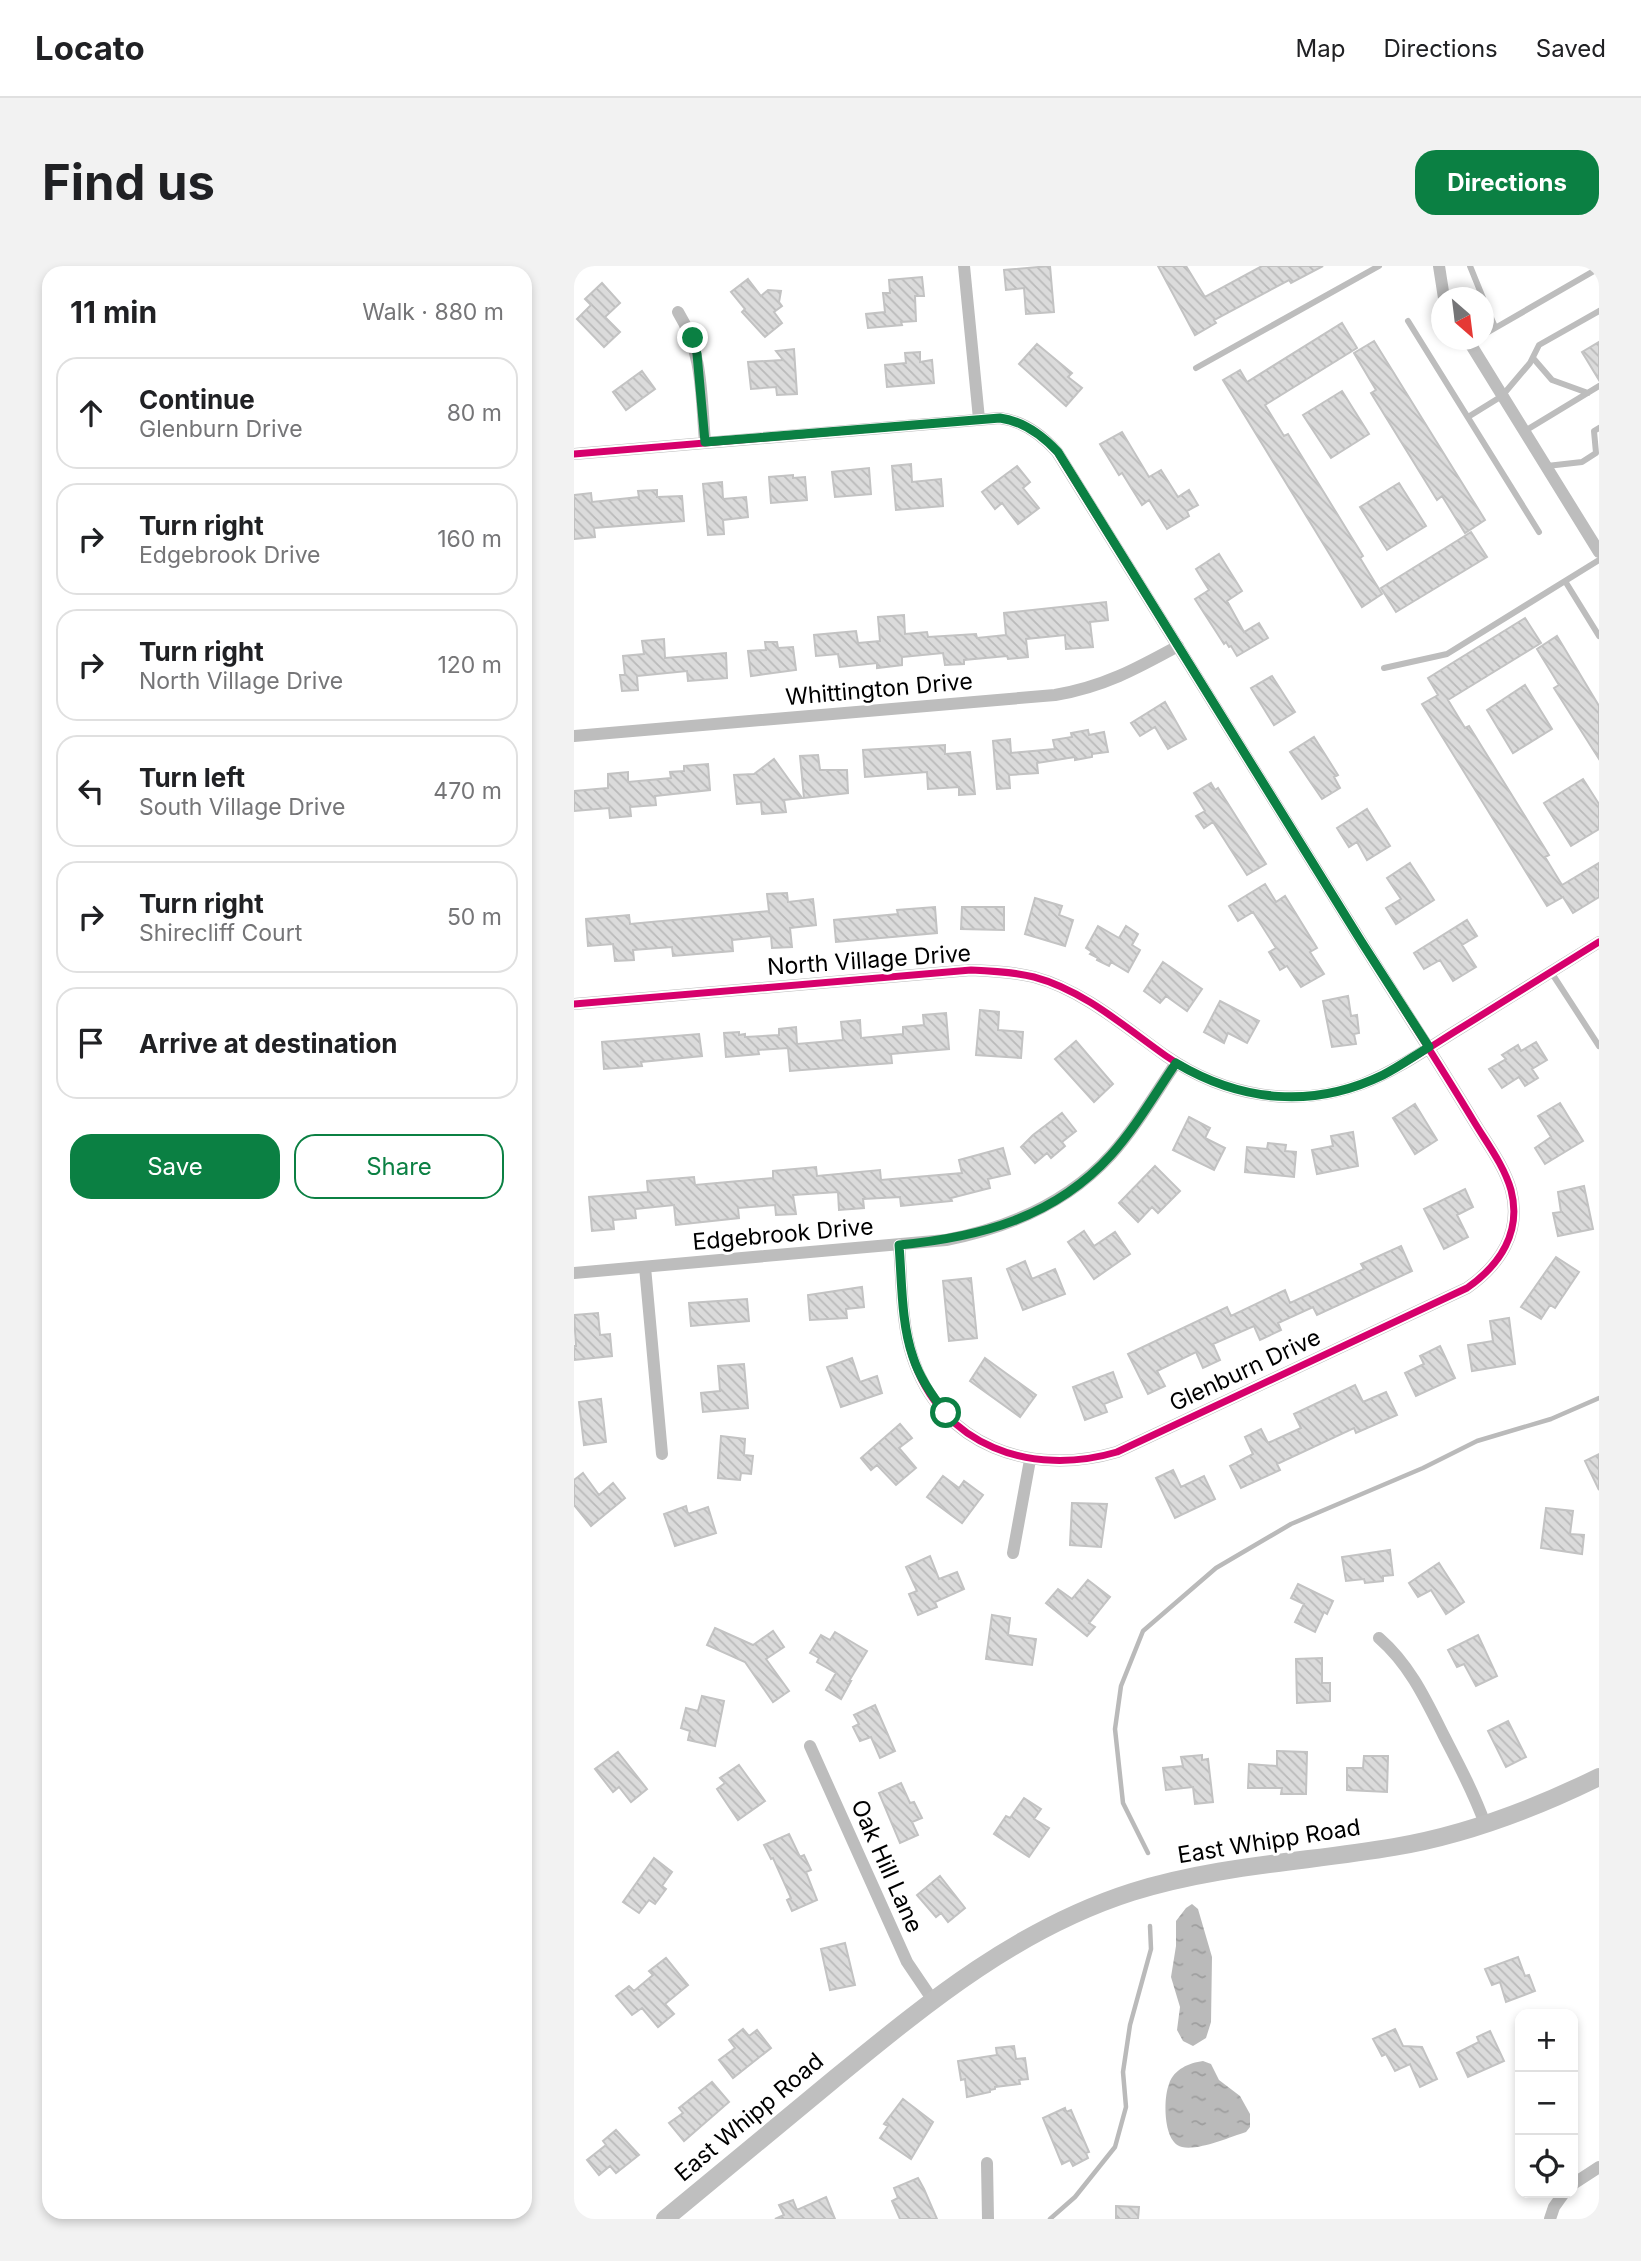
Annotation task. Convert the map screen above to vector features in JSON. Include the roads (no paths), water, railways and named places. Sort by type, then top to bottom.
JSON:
[{"type":"main road","name":"East Whipp Road","points":[[665,2219],[932,1999],[962,1977],[1054,1924],[1129,1893],[1213,1871],[1395,1847],[1485,1824],[1531,1808],[1599,1777]]},
{"type":"street","points":[[964,266],[979,419]]},
{"type":"street","points":[[1439,266],[1442,287]]},
{"type":"street","points":[[678,312],[693,338],[697,354],[705,442]]},
{"type":"street","points":[[1477,350],[1599,552]]},
{"type":"street","name":"Glenburn Drive","points":[[574,454],[979,419],[1012,419],[1047,440],[1058,452],[1429,1047],[1505,1175],[1514,1205],[1510,1236],[1500,1257],[1484,1276],[1467,1288],[1117,1452],[1075,1461],[1030,1460],[997,1449],[978,1440],[946,1413],[930,1394],[912,1357],[899,1245]]},
{"type":"street","name":"Whittington Drive","points":[[574,736],[1055,695],[1106,683],[1178,646]]},
{"type":"street","name":"North Village Drive","points":[[574,1004],[971,970],[1004,971],[1035,978],[1080,996],[1200,1077],[1229,1088],[1261,1095],[1315,1096],[1362,1084],[1384,1074],[1599,942]]},
{"type":"street","name":"Edgebrook Drive","points":[[574,1273],[899,1245],[974,1235],[1028,1215],[1058,1199],[1081,1182],[1109,1157],[1133,1127],[1176,1063]]},
{"type":"street","points":[[645,1267],[662,1454]]},
{"type":"street","points":[[1013,1553],[1030,1460]]},
{"type":"street","points":[[1379,1638],[1404,1663],[1415,1681],[1467,1780],[1485,1824]]},
{"type":"street","name":"Oak Hill Lane","points":[[810,1746],[907,1962],[932,1999]]},
{"type":"street","points":[[987,2163],[988,2219]]},
{"type":"street","points":[[1578,2181],[1599,2167]]},
{"type":"street","points":[[1550,2219],[1560,2198]]},
{"type":"lane","points":[[1196,368],[1379,266]]},
{"type":"lane","points":[[1470,266],[1479,287]]},
{"type":"lane","points":[[1495,327],[1599,268]]},
{"type":"lane","points":[[1468,417],[1503,396],[1533,358],[1539,345],[1599,311]]},
{"type":"lane","points":[[1408,321],[1539,532]]},
{"type":"lane","points":[[1533,358],[1552,380],[1588,393]]},
{"type":"lane","points":[[1525,431],[1599,386]]},
{"type":"lane","points":[[1547,466],[1582,462],[1598,455],[1594,431],[1599,428]]},
{"type":"lane","points":[[1384,668],[1447,654],[1599,560]]},
{"type":"lane","points":[[1565,581],[1599,636]]},
{"type":"lane","points":[[1551,972],[1599,1045]]},
{"type":"water","points":[[1192,1904],[1198,1909],[1212,1957],[1211,2022],[1206,2038],[1193,2046],[1183,2041],[1177,2030],[1180,2007],[1171,1977],[1176,1946],[1176,1921]]},
{"type":"water","points":[[1203,2061],[1211,2064],[1219,2080],[1240,2096],[1250,2114],[1250,2127],[1246,2132],[1214,2143],[1182,2147],[1171,2138],[1168,2129],[1165,2109],[1167,2091],[1171,2079],[1178,2071],[1187,2065]]},
{"type":"waterway","points":[[1148,1853],[1123,1803],[1115,1729],[1121,1686],[1143,1631],[1216,1568],[1291,1524],[1423,1468],[1477,1441],[1551,1419],[1599,1398]]},
{"type":"waterway","points":[[1050,2219],[1075,2197],[1115,2147],[1126,2107],[1123,2072],[1130,2025],[1151,1949],[1150,1926]]}]
